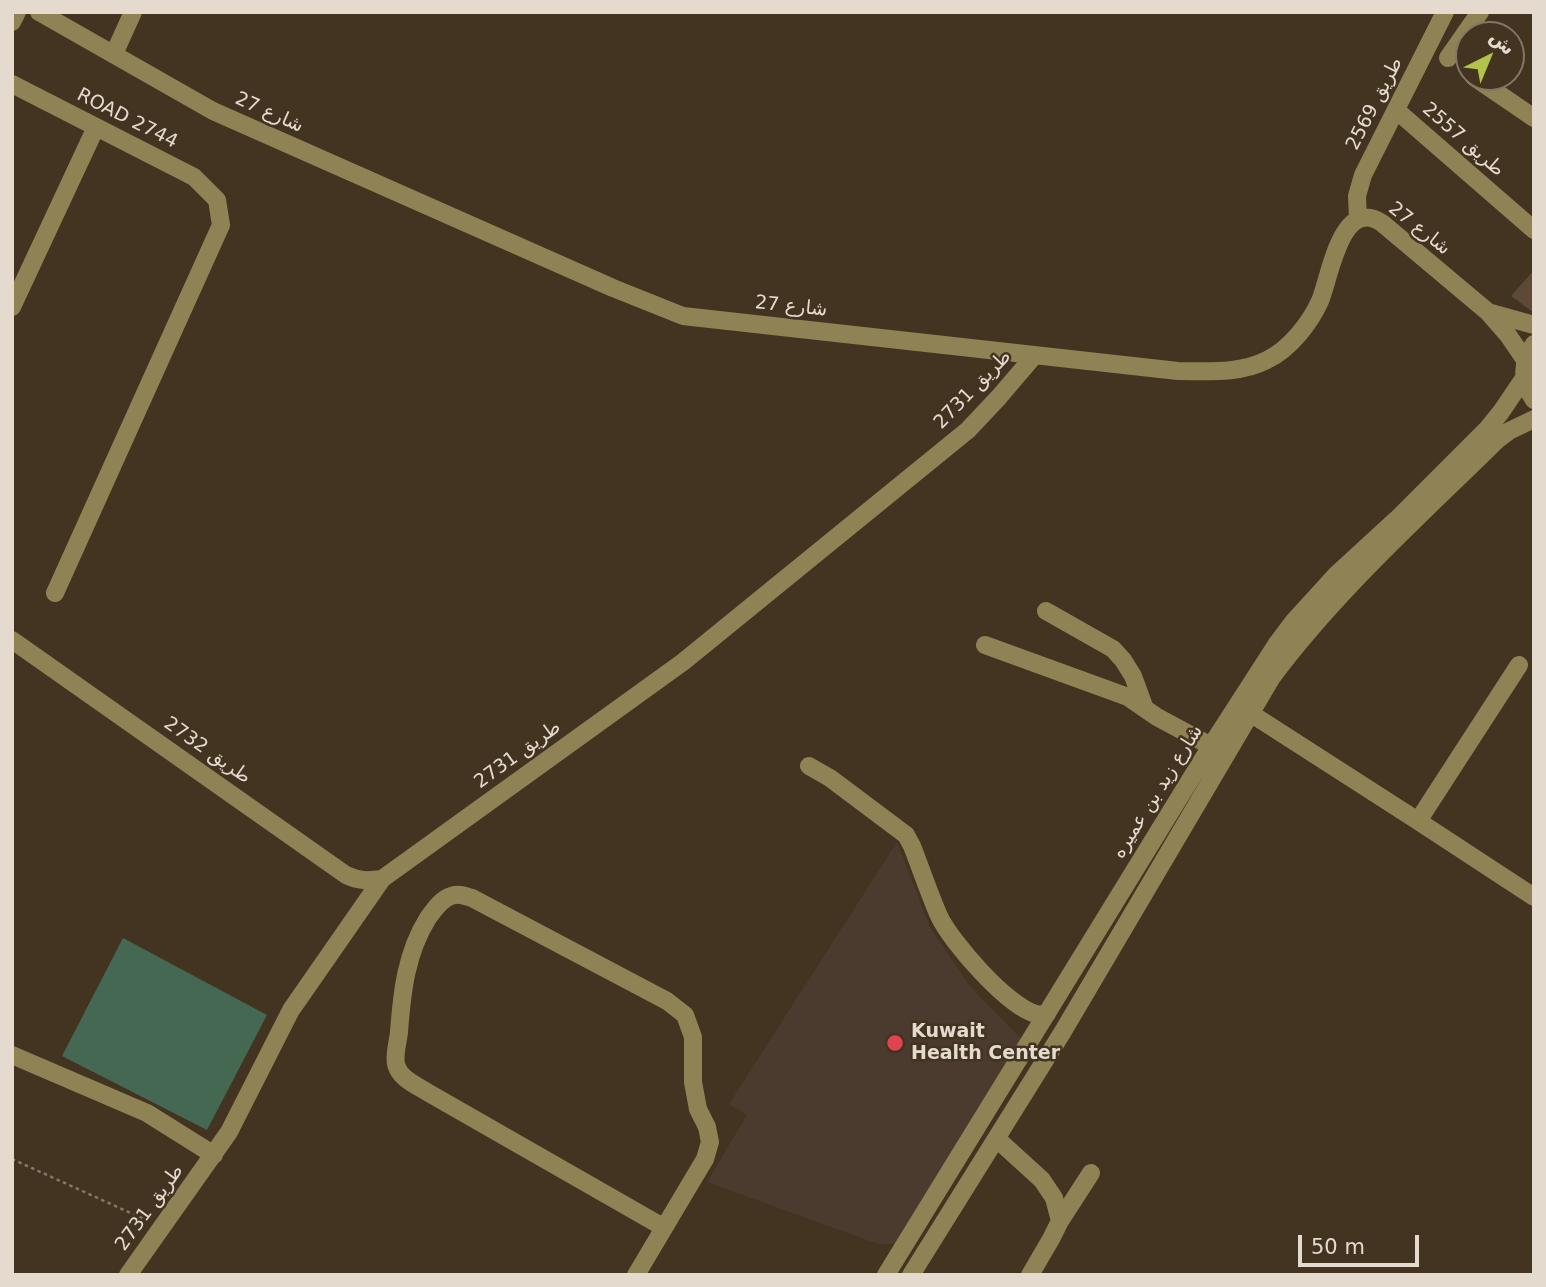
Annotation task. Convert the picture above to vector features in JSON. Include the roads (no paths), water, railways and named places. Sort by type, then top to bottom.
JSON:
[{"type":"street","points":[[12,22],[17,12]]},
{"type":"street","name":"شارع 27","points":[[39,12],[214,111],[600,283],[683,316],[1178,371],[1237,371],[1268,360],[1304,328],[1320,301],[1329,268],[1346,231],[1358,219],[1371,218],[1382,223],[1488,312],[1508,335],[1524,369],[1527,387],[1534,400]]},
{"type":"street","points":[[114,54],[133,12]]},
{"type":"street","name":"طريق 2569","points":[[1358,219],[1357,196],[1367,163],[1446,12]]},
{"type":"street","points":[[1448,58],[1480,12]]},
{"type":"street","points":[[1429,44],[1455,63]]},
{"type":"street","name":"ROAD 2744","points":[[12,84],[194,177],[217,200],[221,225],[55,593]]},
{"type":"street","points":[[1494,91],[1534,118]]},
{"type":"street","name":"طريق 2557","points":[[1396,110],[1534,230]]},
{"type":"street","points":[[12,307],[96,127]]},
{"type":"street","name":"شارع 27","points":[[1488,312],[1534,325]]},
{"type":"street","name":"شارع زيد بن عميره","points":[[886,1275],[1258,670],[1294,621],[1335,576],[1474,443],[1501,412],[1534,344]]},
{"type":"street","name":"طريق 2731","points":[[128,1275],[229,1132],[290,1010],[383,879],[683,662],[968,430],[1034,356]]},
{"type":"street","name":"شارع زيد بن عميره","points":[[911,1275],[1062,1033],[1272,677],[1309,629],[1351,584],[1497,440],[1509,430],[1534,419]]},
{"type":"street","points":[[1046,611],[1113,649],[1133,676],[1144,706]]},
{"type":"street","name":"طريق 2732","points":[[12,640],[346,875],[356,880],[383,879]]},
{"type":"street","points":[[985,645],[1128,697],[1157,717],[1211,746]]},
{"type":"street","points":[[1418,821],[1519,664]]},
{"type":"street","points":[[1250,713],[1534,897]]},
{"type":"street","points":[[809,765],[906,835],[940,918],[966,955],[1016,1003],[1034,1014],[1047,1014]]},
{"type":"street","points":[[636,1275],[705,1159],[710,1142],[707,1127],[698,1109],[693,1082],[693,1037],[685,1015],[667,1001],[472,898],[452,895],[445,899],[424,925],[412,951],[403,987],[397,1050],[396,1062],[401,1074],[427,1092],[663,1227]]},
{"type":"street","points":[[1036,1031],[1052,1035],[1062,1033]]},
{"type":"street","points":[[12,1055],[147,1113],[214,1155]]},
{"type":"street","points":[[997,1139],[1042,1180],[1054,1198],[1060,1221]]},
{"type":"street","points":[[930,1244],[932,1232],[953,1194],[953,1182],[948,1172]]},
{"type":"street","points":[[1030,1275],[1091,1173]]},
{"type":"place","name":"Kuwait Health Center","points":[[895,1043]]}]
